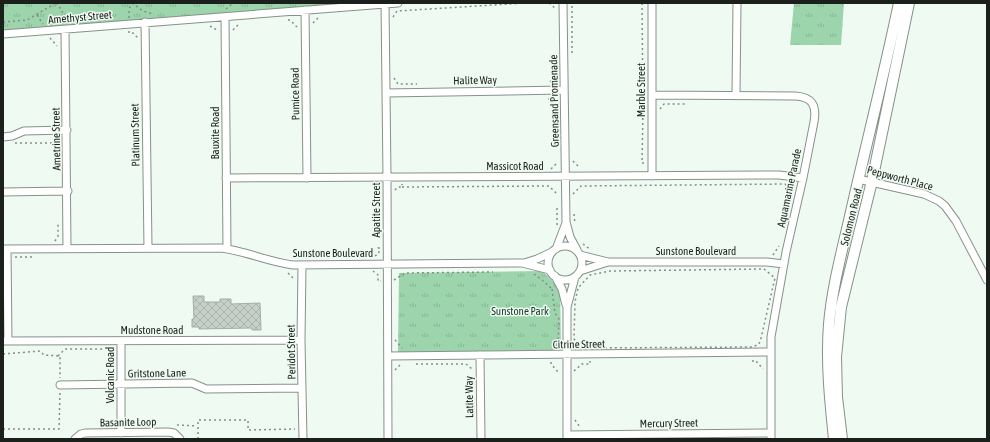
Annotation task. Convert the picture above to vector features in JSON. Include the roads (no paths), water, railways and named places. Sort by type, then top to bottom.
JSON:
[{"type":"main road","name":"Solomon Road","points":[[883,79],[883,60],[894,3]]},
{"type":"main road","name":"Solomon Road","points":[[834,439],[828,363],[829,323],[837,271],[883,79],[899,3]]},
{"type":"main road","name":"Solomon Road","points":[[842,439],[837,397],[836,356],[841,307],[872,181],[909,3]]},
{"type":"street","name":"Amethyst Street","points":[[3,34],[129,24],[225,13],[306,10],[398,3]]},
{"type":"street","name":"Greensand Promenade","points":[[562,3],[566,222],[570,237],[579,252]]},
{"type":"street","name":"Marble Street","points":[[652,3],[652,176]]},
{"type":"street","points":[[736,3],[736,95]]},
{"type":"street","name":"Apatite Street","points":[[385,4],[388,439]]},
{"type":"street","name":"Pumice Road","points":[[306,10],[307,178]]},
{"type":"street","name":"Bauxite Road","points":[[225,13],[227,249]]},
{"type":"street","name":"Platinum Street","points":[[145,22],[148,248]]},
{"type":"street","name":"Ametrine Street","points":[[65,30],[68,191],[67,248]]},
{"type":"street","name":"Halite Way","points":[[386,93],[564,90]]},
{"type":"street","name":"Aquamarine Parade","points":[[652,95],[802,96],[812,102],[816,113],[784,264],[771,337],[771,436]]},
{"type":"street","points":[[3,137],[12,136],[24,131],[67,130]]},
{"type":"street","name":"Massicot Road","points":[[226,178],[778,175],[803,178]]},
{"type":"street","name":"Peppworth Place","points":[[858,179],[924,194],[945,206],[956,221],[987,280]]},
{"type":"street","points":[[3,192],[68,191]]},
{"type":"street","name":"Greensand Promenade","points":[[554,251],[566,222]]},
{"type":"street","points":[[567,307],[562,289],[550,270],[549,261],[554,251],[566,246],[579,252],[582,265],[580,271],[575,277],[567,307],[567,437]]},
{"type":"street","points":[[5,249],[7,258],[5,341]]},
{"type":"street","name":"Sunstone Boulevard","points":[[5,249],[227,249],[279,262],[302,265],[522,263],[537,259],[554,251]]},
{"type":"street","name":"Sunstone Boulevard","points":[[579,252],[608,262],[762,262],[784,264]]},
{"type":"street","name":"Sunstone Boulevard","points":[[580,271],[608,262]]},
{"type":"street","name":"Sunstone Boulevard","points":[[522,263],[550,270]]},
{"type":"street","name":"Peridot Street","points":[[302,265],[302,439]]},
{"type":"street","points":[[555,276],[566,280],[575,277]]},
{"type":"street","name":"Mudstone Road","points":[[5,341],[301,340]]},
{"type":"street","name":"Volcanic Road","points":[[121,433],[122,341]]},
{"type":"street","name":"Citrine Street","points":[[388,356],[590,355],[753,350],[770,352]]},
{"type":"street","name":"Latite Way","points":[[480,355],[481,439]]},
{"type":"street","name":"Gritstone Lane","points":[[60,385],[192,383],[206,389],[302,388]]},
{"type":"street","name":"Basanite Loop","points":[[75,439],[81,434],[85,433],[168,432],[174,433],[180,439]]},
{"type":"street","name":"Mercury Street","points":[[567,437],[771,436]]},
{"type":"park label","name":"Sunstone Park","points":[[520,311]]}]
